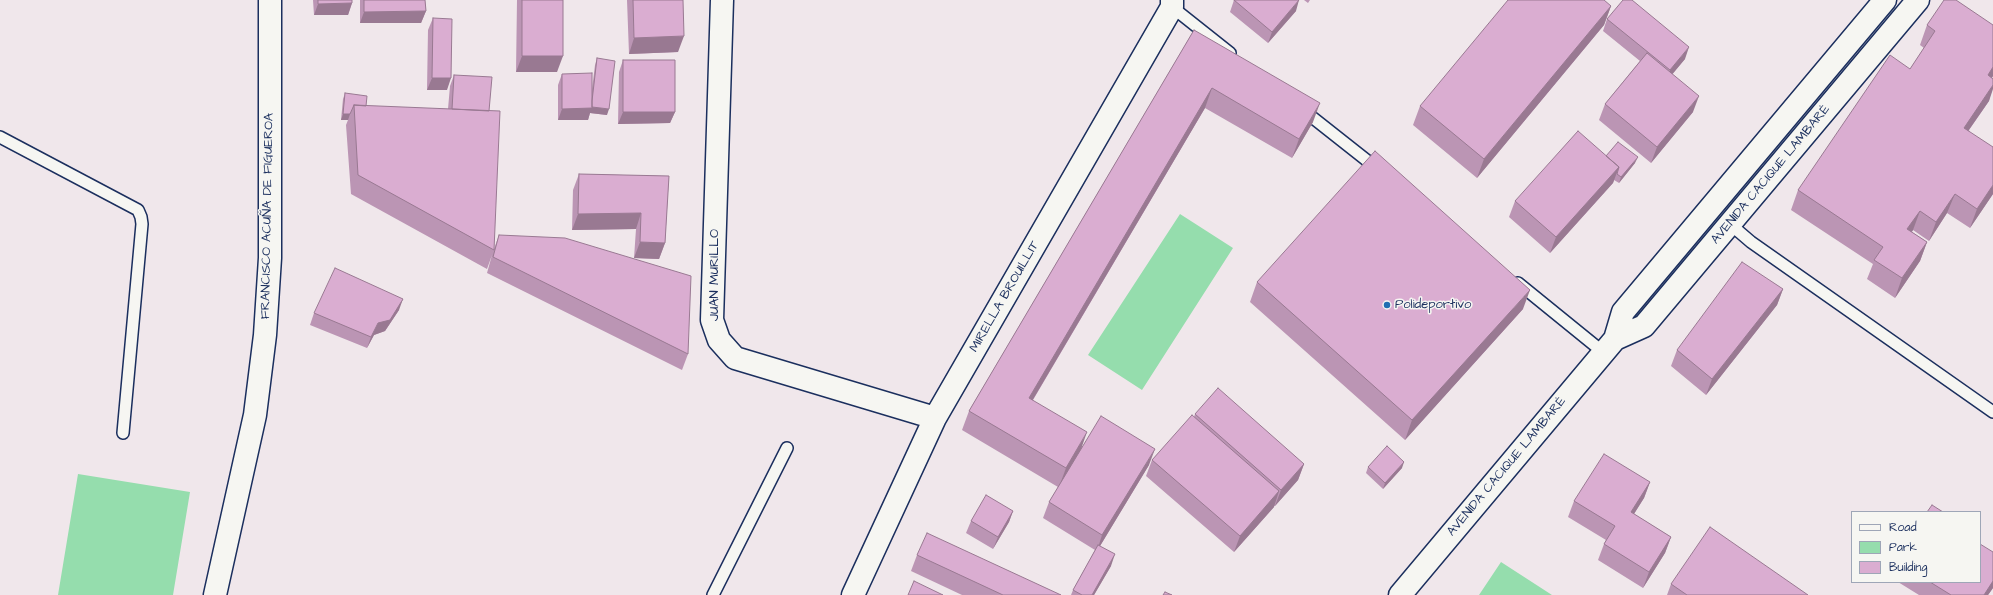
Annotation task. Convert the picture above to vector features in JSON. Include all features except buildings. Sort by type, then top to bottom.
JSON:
[{"type":"street","name":"FRANCISCO ACUÑA DE FIGUEROA","points":[[215,595],[255,415],[265,335],[270,258],[270,0]]},
{"type":"street","name":"JUAN MURILLO","points":[[722,0],[712,320],[719,340],[735,358],[935,418]]},
{"type":"street","name":"AVENIDA CACIQUE LAMBARÉ","points":[[1400,595],[1609,346],[1623,312],[1885,0]]},
{"type":"street","name":"AVENIDA CACIQUE LAMBARÉ","points":[[1609,346],[1644,326],[1918,0]]},
{"type":"street","name":"MIRELLA BROUILLIT","points":[[853,595],[935,418],[1172,4]]},
{"type":"lane","points":[[1172,4],[1241,61]]},
{"type":"lane","points":[[1297,106],[1390,179]]},
{"type":"lane","points":[[0,137],[138,210],[141,217],[142,224],[123,433]]},
{"type":"lane","points":[[1730,224],[1751,242],[1993,412]]},
{"type":"lane","points":[[1510,277],[1609,346]]},
{"type":"lane","points":[[713,595],[787,448]]},
{"type":"green space","points":[[1180,214],[1233,248],[1142,390],[1088,355]]},
{"type":"green space","points":[[78,474],[190,492],[173,595],[58,595]]},
{"type":"green space","points":[[1501,562],[1552,595],[1479,595]]},
{"type":"place","name":"Polideportivo","points":[[1387,305]]}]
